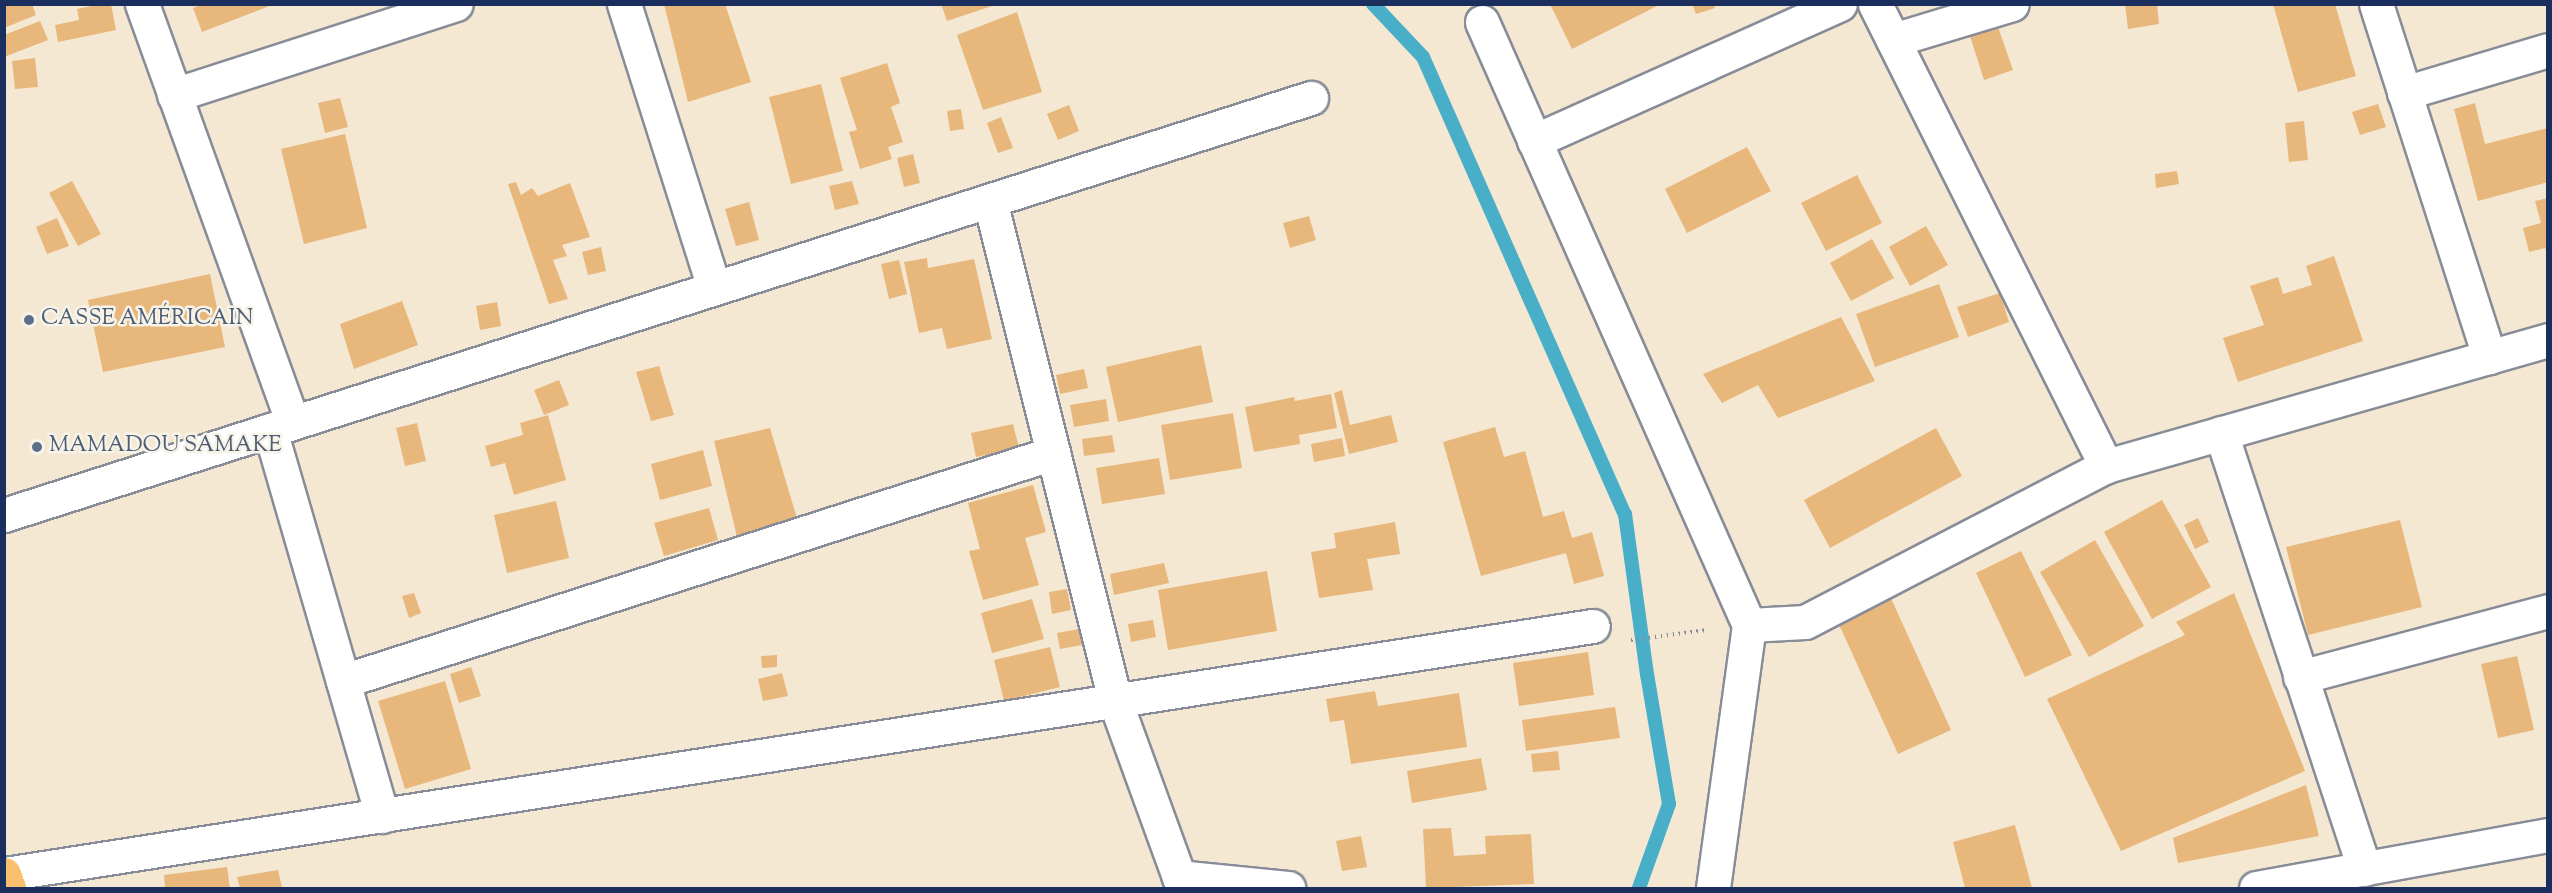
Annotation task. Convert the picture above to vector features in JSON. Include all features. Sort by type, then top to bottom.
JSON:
[{"type":"main road","points":[[5,874],[9,888]]},
{"type":"street","points":[[142,4],[282,426],[343,681],[382,816]]},
{"type":"street","points":[[174,95],[456,4]]},
{"type":"street","points":[[624,4],[714,288]]},
{"type":"street","points":[[1534,141],[1840,4]]},
{"type":"street","points":[[1875,4],[2106,466]]},
{"type":"street","points":[[1893,40],[2012,4]]},
{"type":"street","points":[[2376,4],[2489,357]]},
{"type":"street","points":[[1482,22],[1749,625],[1713,888]]},
{"type":"street","points":[[2404,93],[2547,50]]},
{"type":"street","points":[[4,515],[1311,98]]},
{"type":"street","points":[[990,201],[1115,701],[1181,883],[1288,888]]},
{"type":"street","points":[[1749,625],[1805,622],[2106,466],[2547,340]]},
{"type":"street","points":[[2222,433],[2301,677],[2348,877]]},
{"type":"street","points":[[343,681],[1053,453]]},
{"type":"street","points":[[2301,677],[2547,611]]},
{"type":"street","points":[[5,874],[1593,626]]},
{"type":"street","points":[[2256,888],[2348,877],[2547,835]]},
{"type":"path","points":[[1626,640],[1669,635]]},
{"type":"building","points":[[4,4],[32,4],[36,15],[4,28]]},
{"type":"building","points":[[111,4],[116,30],[58,42],[55,25],[79,20],[77,9]]},
{"type":"building","points":[[203,4],[272,5],[202,32],[193,8]]},
{"type":"building","points":[[664,4],[725,4],[751,82],[688,102]]},
{"type":"building","points":[[941,4],[995,4],[995,5],[947,21]]},
{"type":"building","points":[[1550,4],[1661,4],[1572,49]]},
{"type":"building","points":[[1692,4],[1714,4],[1715,8],[1696,14]]},
{"type":"building","points":[[2125,4],[2157,4],[2159,24],[2128,29]]},
{"type":"building","points":[[2273,4],[2335,4],[2356,76],[2298,92]]},
{"type":"building","points":[[1017,12],[1042,92],[983,110],[957,35]]},
{"type":"building","points":[[40,21],[48,40],[4,57],[4,35]]},
{"type":"building","points":[[1997,24],[2013,70],[1984,80],[1969,33]]},
{"type":"building","points":[[35,58],[38,87],[15,89],[12,61]]},
{"type":"building","points":[[887,63],[900,103],[891,107],[903,142],[888,147],[892,159],[860,169],[849,132],[857,130],[840,78]]},
{"type":"building","points":[[821,84],[843,171],[791,184],[769,97]]},
{"type":"building","points":[[340,98],[348,127],[325,133],[318,103]]},
{"type":"building","points":[[2475,103],[2485,144],[2548,128],[2548,182],[2478,201],[2454,109]]},
{"type":"building","points":[[2378,104],[2386,127],[2360,135],[2352,112]]},
{"type":"building","points":[[1069,105],[1079,131],[1058,140],[1047,114]]},
{"type":"building","points":[[961,109],[964,129],[950,131],[947,111]]},
{"type":"building","points":[[1001,117],[1013,148],[998,153],[987,123]]},
{"type":"building","points":[[2304,121],[2308,160],[2289,162],[2285,123]]},
{"type":"building","points":[[345,134],[367,228],[304,244],[281,149]]},
{"type":"building","points":[[1747,147],[1771,191],[1687,233],[1665,189]]},
{"type":"building","points":[[913,154],[920,183],[904,187],[897,158]]},
{"type":"building","points":[[2177,171],[2179,184],[2156,188],[2155,174]]},
{"type":"building","points":[[1857,175],[1882,223],[1826,251],[1801,203]]},
{"type":"building","points":[[72,181],[101,234],[78,246],[49,193]]},
{"type":"building","points":[[852,181],[859,204],[835,210],[829,186]]},
{"type":"building","points":[[516,182],[521,195],[532,188],[538,196],[570,183],[590,237],[562,245],[567,256],[553,260],[568,299],[549,304],[508,184]]},
{"type":"building","points":[[2548,198],[2548,254],[2545,248],[2529,252],[2523,228],[2541,223],[2535,201]]},
{"type":"building","points":[[749,202],[759,240],[736,246],[725,209]]},
{"type":"building","points":[[1309,216],[1316,240],[1290,248],[1283,223]]},
{"type":"building","points":[[57,218],[69,246],[47,254],[36,227]]},
{"type":"building","points":[[1926,226],[1948,265],[1910,286],[1889,247]]},
{"type":"building","points":[[1872,239],[1894,278],[1851,301],[1830,263]]},
{"type":"building","points":[[601,247],[606,271],[588,275],[582,252]]},
{"type":"building","points":[[2334,256],[2363,341],[2238,382],[2223,338],[2264,325],[2250,286],[2278,277],[2283,294],[2312,285],[2306,266]]},
{"type":"building","points":[[927,258],[928,268],[974,259],[992,339],[947,349],[942,328],[919,333],[904,262]]},
{"type":"building","points":[[899,260],[907,294],[889,299],[881,264]]},
{"type":"building","points":[[210,274],[225,347],[103,372],[88,300]]},
{"type":"building","points":[[1939,284],[1959,337],[1875,367],[1856,314]]},
{"type":"building","points":[[2000,293],[2009,322],[1968,337],[1957,307]]},
{"type":"building","points":[[402,301],[418,345],[354,369],[340,324]]},
{"type":"building","points":[[497,302],[501,326],[480,330],[476,306]]},
{"type":"building","points":[[1841,317],[1875,381],[1778,418],[1758,385],[1722,403],[1703,374]]},
{"type":"building","points":[[1201,345],[1213,402],[1118,422],[1106,367]]},
{"type":"building","points":[[659,366],[674,415],[651,421],[636,372]]},
{"type":"building","points":[[1084,369],[1088,388],[1060,394],[1056,375]]},
{"type":"building","points":[[559,380],[569,405],[544,415],[534,390]]},
{"type":"building","points":[[1342,390],[1350,425],[1391,415],[1398,442],[1349,454],[1334,393]]},
{"type":"building","points":[[1331,394],[1337,428],[1299,435],[1300,444],[1254,452],[1245,407],[1294,397],[1295,401]]},
{"type":"building","points":[[1106,399],[1109,421],[1074,427],[1070,405]]},
{"type":"building","points":[[1233,413],[1242,468],[1170,480],[1161,425]]},
{"type":"building","points":[[548,415],[566,480],[514,495],[505,463],[491,467],[485,446],[523,435],[520,423]]},
{"type":"building","points":[[417,423],[426,461],[405,466],[396,428]]},
{"type":"building","points":[[1013,424],[1019,448],[976,457],[971,433]]},
{"type":"building","points":[[1495,427],[1504,457],[1525,451],[1543,517],[1564,511],[1572,538],[1592,532],[1604,576],[1574,584],[1566,553],[1481,576],[1443,442]]},
{"type":"building","points":[[770,428],[799,525],[738,541],[714,441]]},
{"type":"building","points":[[1936,428],[1962,476],[1830,548],[1804,500]]},
{"type":"building","points":[[1112,435],[1115,452],[1084,456],[1082,439]]},
{"type":"building","points":[[1342,438],[1345,456],[1314,462],[1311,444]]},
{"type":"building","points":[[703,450],[712,486],[660,500],[651,464]]},
{"type":"building","points":[[1159,458],[1165,494],[1102,504],[1096,468]]},
{"type":"building","points":[[1033,485],[1046,532],[1025,538],[1039,585],[983,600],[969,551],[980,549],[968,503]]},
{"type":"building","points":[[2162,500],[2211,587],[2152,619],[2104,532]]},
{"type":"building","points":[[556,501],[569,558],[507,573],[494,515]]},
{"type":"building","points":[[709,508],[718,540],[664,556],[654,523]]},
{"type":"building","points":[[2198,518],[2209,542],[2195,549],[2184,525]]},
{"type":"building","points":[[2400,520],[2422,607],[2308,635],[2286,547]]},
{"type":"building","points":[[1395,522],[1400,554],[1367,559],[1373,590],[1319,598],[1311,552],[1336,548],[1334,533]]},
{"type":"building","points":[[2095,540],[2144,626],[2089,657],[2040,572]]},
{"type":"building","points":[[2021,551],[2072,655],[2025,677],[1976,573]]},
{"type":"building","points":[[1164,563],[1169,583],[1114,595],[1110,574]]},
{"type":"building","points":[[1267,571],[1277,631],[1168,650],[1158,590]]},
{"type":"building","points":[[1067,589],[1071,610],[1052,614],[1049,592]]},
{"type":"building","points":[[414,593],[421,613],[409,618],[402,596]]},
{"type":"building","points":[[2234,593],[2305,771],[2121,851],[2047,699],[2185,635],[2176,622]]},
{"type":"building","points":[[1889,594],[1951,730],[1898,754],[1836,618]]},
{"type":"building","points":[[1032,599],[1044,639],[992,653],[981,613]]},
{"type":"building","points":[[1153,620],[1156,637],[1131,642],[1128,624]]},
{"type":"building","points":[[1079,629],[1082,645],[1060,649],[1057,633]]},
{"type":"building","points":[[1050,647],[1060,687],[1004,701],[994,660]]},
{"type":"building","points":[[1588,652],[1594,695],[1519,706],[1513,663]]},
{"type":"building","points":[[777,655],[777,667],[762,668],[761,656]]},
{"type":"building","points":[[2517,656],[2534,730],[2498,738],[2481,664]]},
{"type":"building","points":[[471,667],[481,696],[459,703],[450,674]]},
{"type":"building","points":[[782,673],[788,696],[763,701],[758,679]]},
{"type":"building","points":[[445,681],[471,769],[405,789],[378,701]]},
{"type":"building","points":[[1375,691],[1378,706],[1459,693],[1467,747],[1351,764],[1344,720],[1330,722],[1326,699]]},
{"type":"building","points":[[1615,707],[1620,738],[1526,751],[1522,720]]},
{"type":"building","points":[[1558,751],[1560,770],[1533,772],[1531,754]]},
{"type":"building","points":[[1481,758],[1487,790],[1412,803],[1407,771]]},
{"type":"building","points":[[2306,785],[2319,836],[2178,863],[2173,838]]},
{"type":"building","points":[[2015,825],[2032,888],[1965,888],[1953,842]]},
{"type":"building","points":[[1451,828],[1454,856],[1486,854],[1485,836],[1531,834],[1534,884],[1426,888],[1423,829]]},
{"type":"building","points":[[1361,836],[1367,867],[1342,871],[1336,841]]},
{"type":"building","points":[[227,867],[230,888],[165,888],[164,875]]},
{"type":"building","points":[[278,870],[282,888],[240,888],[237,877]]},
{"type":"waterway","points":[[1373,4],[1423,57],[1625,514],[1647,674],[1669,804],[1639,888]]},
{"type":"place","name":"CASSE AMÉRICAIN","points":[[29,320]]},
{"type":"place","name":"MAMADOU SAMAKE","points":[[37,447]]}]
